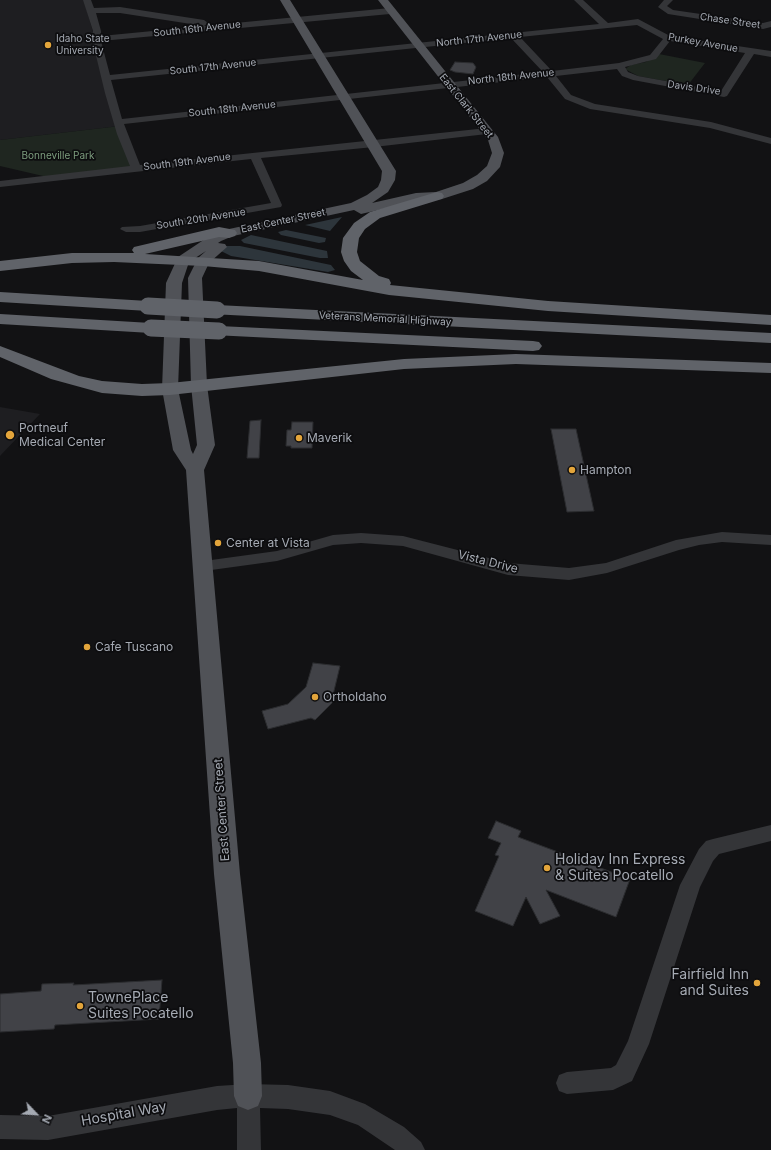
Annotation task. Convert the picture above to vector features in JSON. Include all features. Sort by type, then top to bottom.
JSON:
[{"type":"highway","points":[[421,293],[373,280],[357,268],[349,252],[349,245],[351,238],[359,226],[375,215],[437,196]]},
{"type":"highway","points":[[0,266],[137,250],[219,232],[228,233]]},
{"type":"highway","points":[[72,258],[114,257],[203,261],[258,266],[389,290],[548,306],[771,320]]},
{"type":"highway","name":"Veterans Memorial Highway","points":[[0,297],[217,310],[771,338]]},
{"type":"highway","name":"Veterans Memorial Highway","points":[[0,320],[771,359]]},
{"type":"highway","points":[[0,351],[57,375],[73,380],[123,389],[170,389],[404,364],[516,359],[771,368]]},
{"type":"main road","points":[[285,0],[374,144],[389,171],[388,180],[391,186],[416,197]]},
{"type":"main road","name":"East Clark Street","points":[[383,0],[390,11],[494,140],[498,153],[493,167],[482,178],[468,186],[437,196],[416,197]]},
{"type":"main road","name":"East Center Street","points":[[248,1096],[247,1063],[227,874],[204,566],[195,470],[182,450],[170,389],[174,284],[176,275],[183,260],[206,244],[228,233],[355,206],[378,194],[388,180]]},
{"type":"main road","name":"East Center Street","points":[[195,470],[206,445],[199,385],[195,278],[203,261],[227,243],[256,233],[416,197]]},
{"type":"street","points":[[88,0],[97,31],[96,39],[106,78],[119,122],[136,168]]},
{"type":"street","points":[[578,0],[606,26]]},
{"type":"street","name":"Chase Street","points":[[669,0],[662,7],[666,10],[688,15],[763,26],[771,24]]},
{"type":"street","points":[[91,11],[120,10],[227,27]]},
{"type":"street","name":"South 16th Avenue","points":[[96,39],[390,11]]},
{"type":"street","name":"North 17th Avenue","points":[[319,55],[638,22]]},
{"type":"street","name":"Purkey Avenue","points":[[638,22],[668,38],[771,54]]},
{"type":"street","points":[[513,35],[568,97],[593,107],[711,125],[771,141]]},
{"type":"street","name":"North 18th Avenue","points":[[345,97],[619,66],[644,61],[653,57],[668,38]]},
{"type":"street","name":"Davis Drive","points":[[619,66],[625,74],[636,78],[724,94],[751,51]]},
{"type":"street","name":"South 17th Avenue","points":[[106,78],[319,55]]},
{"type":"street","name":"South 18th Avenue","points":[[119,122],[345,97]]},
{"type":"street","name":"South 19th Avenue","points":[[0,184],[255,155],[374,144],[487,131]]},
{"type":"street","name":"South 20th Avenue","points":[[126,229],[140,229],[277,205],[255,155]]},
{"type":"street","name":"Vista Drive","points":[[204,566],[277,556],[333,540],[361,538],[402,541],[508,569],[540,574],[569,574],[607,568],[676,544],[699,540],[722,537],[771,540]]},
{"type":"street","points":[[567,1083],[613,1079],[624,1073],[638,1044],[690,885],[706,855],[713,847],[771,833]]},
{"type":"street","name":"Hospital Way","points":[[0,1128],[48,1128],[217,1098],[248,1096],[288,1097],[330,1103],[365,1116],[396,1135],[413,1150]]},
{"type":"street","name":"East Center Street","points":[[248,1096],[249,1150]]},
{"type":"shaded area","name":"Idaho State University","points":[[0,0],[85,0],[120,126],[0,140]]},
{"type":"shaded area","points":[[342,217],[330,231],[305,225]]},
{"type":"shaded area","points":[[286,230],[326,238],[325,242],[319,243],[281,235],[278,232]]},
{"type":"shaded area","points":[[251,235],[327,251],[328,258],[320,258],[244,243],[241,240]]},
{"type":"shaded area","points":[[226,246],[240,246],[331,265],[335,270],[328,272],[231,256],[221,251]]},
{"type":"shaded area","name":"Portneuf Medical Center","points":[[0,407],[40,414],[0,456]]},
{"type":"green space","points":[[659,54],[705,63],[688,85],[638,76],[625,69],[631,65],[646,62]]},
{"type":"green space","name":"Bonneville Park","points":[[120,126],[132,169],[56,179],[0,166],[0,140]]},
{"type":"building","points":[[455,62],[473,63],[476,67],[473,74],[450,70]]},
{"type":"building","points":[[261,420],[259,458],[247,458],[250,421]]},
{"type":"building","name":"Maverik","points":[[292,422],[313,422],[312,448],[291,448],[291,446],[286,446],[287,430],[291,430]]},
{"type":"building","name":"Hampton","points":[[551,429],[576,429],[594,511],[567,512]]},
{"type":"building","name":"OrthoIdaho","points":[[313,663],[340,666],[333,695],[337,698],[315,720],[311,718],[268,729],[262,711],[288,704],[306,687]]},
{"type":"building","name":"Holiday Inn Express & Suites Pocatello","points":[[496,821],[521,831],[518,837],[630,879],[616,917],[546,890],[560,916],[540,924],[526,897],[513,926],[475,911],[499,856],[495,855],[501,843],[488,838]]},
{"type":"building","name":"TownePlace Suites Pocatello","points":[[162,980],[159,1019],[55,1025],[54,1029],[0,1032],[0,994],[41,991],[42,984],[74,983],[73,985]]},
{"type":"place","name":"Idaho State University","points":[[48,45]]},
{"type":"place","name":"Portneuf Medical Center","points":[[10,435]]},
{"type":"place","name":"Maverik","points":[[299,438]]},
{"type":"place","name":"Hampton","points":[[572,470]]},
{"type":"place","name":"Center at Vista","points":[[218,543]]},
{"type":"place","name":"Cafe Tuscano","points":[[87,647]]},
{"type":"place","name":"OrthoIdaho","points":[[315,697]]},
{"type":"place","name":"Holiday Inn Express & Suites Pocatello","points":[[547,868]]},
{"type":"place","name":"Fairfield Inn and Suites","points":[[757,983]]},
{"type":"place","name":"TownePlace Suites Pocatello","points":[[80,1006]]}]
